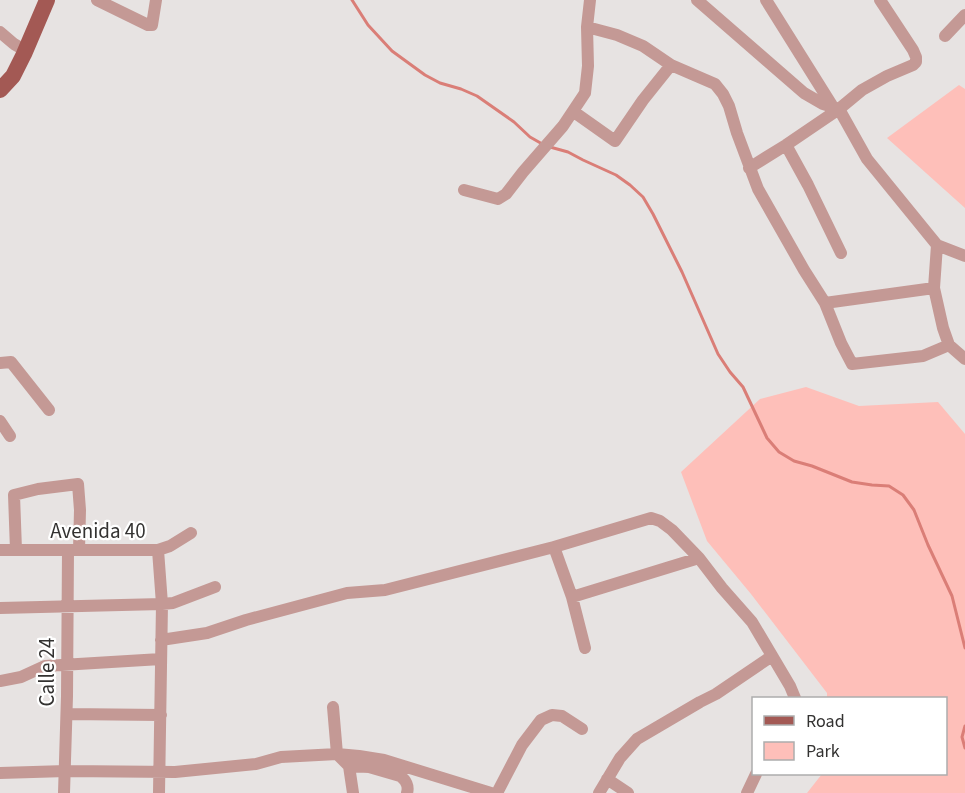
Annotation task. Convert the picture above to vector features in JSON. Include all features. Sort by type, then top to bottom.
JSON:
[{"type":"main road","points":[[0,90],[13,76],[47,0]]},
{"type":"street","points":[[97,0],[149,25],[152,24],[154,18],[156,0]]},
{"type":"street","points":[[464,190],[498,199],[506,194],[574,112],[585,93],[590,0]]},
{"type":"street","points":[[697,0],[804,93],[823,104],[836,108]]},
{"type":"street","points":[[766,0],[867,159],[937,245],[965,256]]},
{"type":"street","points":[[749,168],[786,145],[862,90],[916,62],[913,50],[885,2]]},
{"type":"street","points":[[945,36],[965,15]]},
{"type":"street","points":[[587,27],[617,34],[643,45],[671,65],[715,84],[723,93],[758,189],[825,303],[852,364],[924,356],[949,345]]},
{"type":"street","points":[[0,32],[26,51]]},
{"type":"street","points":[[574,112],[615,141],[671,65]]},
{"type":"street","points":[[786,145],[841,253]]},
{"type":"street","points":[[937,245],[934,288],[943,327],[949,345],[965,359]]},
{"type":"street","points":[[825,303],[934,288]]},
{"type":"street","points":[[0,363],[11,362],[49,410]]},
{"type":"street","points":[[0,421],[10,436]]},
{"type":"street","name":"Calle 24","points":[[16,550],[14,495],[38,489],[78,484],[80,510],[67,607],[64,793]]},
{"type":"street","points":[[161,640],[207,633],[347,593],[385,590],[554,547],[651,518],[660,521],[672,530],[699,558],[752,622],[794,697]]},
{"type":"street","name":"Avenida 40","points":[[0,550],[158,550],[192,534]]},
{"type":"street","points":[[554,547],[572,597],[585,648]]},
{"type":"street","points":[[158,550],[162,604],[159,793]]},
{"type":"street","points":[[572,597],[699,558]]},
{"type":"street","points":[[0,608],[173,603],[215,587]]},
{"type":"street","points":[[598,793],[620,758],[637,739],[716,694],[772,656]]},
{"type":"street","points":[[0,681],[21,677],[45,666],[161,659]]},
{"type":"street","points":[[333,707],[337,754],[349,766],[352,793]]},
{"type":"street","points":[[67,714],[161,715]]},
{"type":"street","points":[[497,793],[522,745],[541,720],[552,716],[562,716],[582,729]]},
{"type":"street","points":[[0,772],[160,772],[256,764],[281,757],[337,754],[384,760],[491,793]]},
{"type":"street","points":[[349,766],[369,766],[400,776],[407,783],[407,793]]},
{"type":"street","points":[[747,793],[756,775]]},
{"type":"street","points":[[607,779],[628,793]]},
{"type":"green space","points":[[959,85],[965,89],[965,208],[887,138]]},
{"type":"green space","points":[[806,387],[859,406],[938,402],[965,434],[965,793],[807,793],[821,775],[947,775],[947,697],[827,697],[827,693],[751,594],[707,541],[681,472],[760,399]]},
{"type":"waterway","points":[[352,0],[368,25],[392,51],[440,83],[477,96],[514,122],[530,137],[544,145]]},
{"type":"waterway","points":[[550,147],[568,152],[616,175],[643,197],[682,272],[718,354],[743,387],[767,438],[779,452],[794,461],[852,482],[889,486],[903,495],[914,510],[952,596],[965,648]]},
{"type":"waterway","points":[[965,726],[962,737],[965,748]]}]
